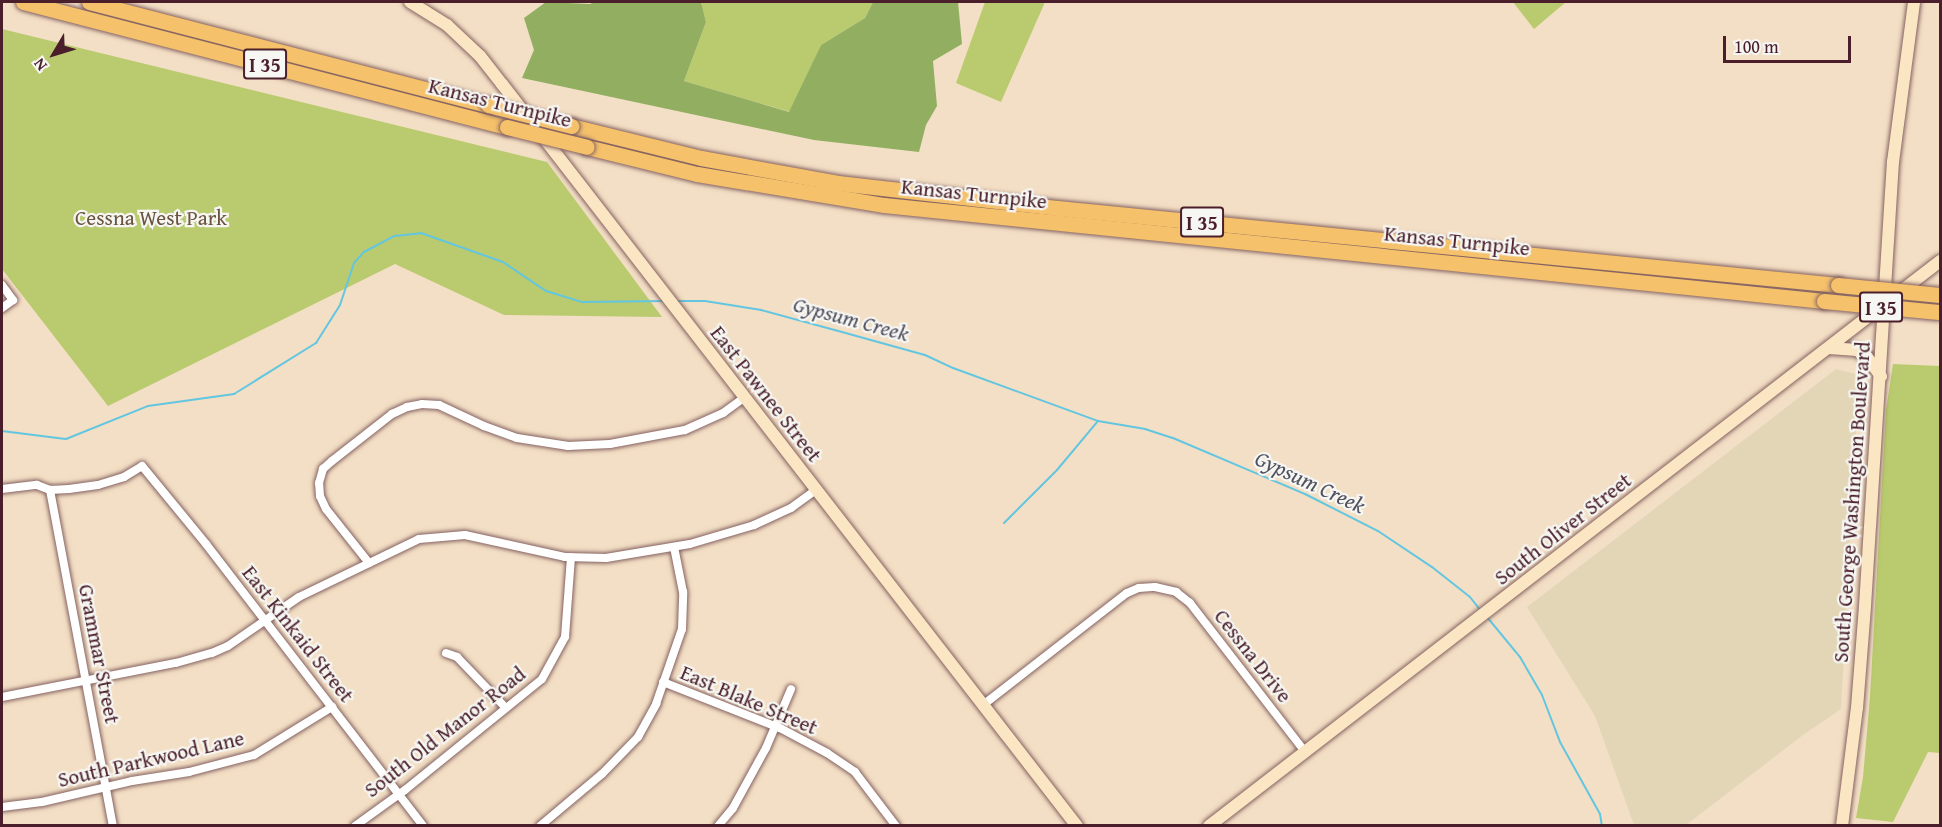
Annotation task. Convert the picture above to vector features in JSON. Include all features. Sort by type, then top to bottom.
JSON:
[{"type":"highway","name":"Kansas Turnpike","points":[[22,2],[697,174],[884,205],[1939,313]]},
{"type":"highway","name":"Kansas Turnpike","points":[[88,2],[701,158],[838,183],[1057,208],[1941,295]]},
{"type":"main road","name":"East Pawnee Street","points":[[410,2],[447,25],[480,56],[1077,825]]},
{"type":"main road","name":"South George Washington Boulevard","points":[[1842,825],[1857,708],[1881,376],[1893,162],[1914,2]]},
{"type":"main road","name":"South Oliver Street","points":[[1209,825],[1941,261]]},
{"type":"main road","points":[[1829,348],[1857,350],[1867,357],[1881,376]]},
{"type":"street","points":[[2,285],[13,300],[2,308]]},
{"type":"street","points":[[369,563],[326,509],[320,496],[319,483],[323,469],[332,461],[392,414],[407,407],[422,404],[439,405],[484,426],[517,438],[568,446],[610,444],[685,430],[723,413],[745,397]]},
{"type":"street","name":"East Kinkaid Street","points":[[50,490],[98,485],[124,477],[142,466],[174,503],[423,825]]},
{"type":"street","points":[[2,489],[37,485],[50,490]]},
{"type":"street","name":"Grammar Street","points":[[50,490],[113,825]]},
{"type":"street","points":[[2,696],[176,663],[212,653],[265,622],[299,597],[419,539],[465,535],[571,557],[606,558],[674,547],[754,525],[791,508],[816,490]]},
{"type":"street","points":[[540,825],[602,774],[638,737],[656,704],[682,629],[683,592],[674,547]]},
{"type":"street","name":"South Old Manor Road","points":[[355,825],[399,795],[542,679],[565,637],[571,557]]},
{"type":"street","name":"Cessna Drive","points":[[983,705],[1128,593],[1138,588],[1155,587],[1176,592],[1190,603],[1305,752]]},
{"type":"street","points":[[446,653],[457,657],[506,707]]},
{"type":"street","name":"East Blake Street","points":[[663,682],[775,726],[827,753],[855,772],[897,825]]},
{"type":"street","points":[[718,825],[733,808],[766,748],[791,689]]},
{"type":"street","name":"South Parkwood Lane","points":[[2,807],[42,802],[105,787],[189,772],[254,755],[332,707]]},
{"type":"shaded area","points":[[1836,369],[1859,375],[1841,709],[1803,735],[1686,825],[1634,825],[1595,716],[1527,607]]},
{"type":"green space","points":[[546,2],[590,4],[594,2],[701,2],[706,22],[684,81],[789,112],[821,45],[865,18],[873,2],[958,2],[962,44],[933,61],[937,106],[926,125],[919,152],[814,140],[522,78],[534,50],[524,18]]},
{"type":"green space","points":[[701,2],[873,2],[865,18],[821,45],[790,112],[684,81],[706,22]]},
{"type":"green space","points":[[985,2],[1045,2],[1001,102],[956,83]]},
{"type":"green space","points":[[1513,2],[1566,2],[1534,29]]},
{"type":"green space","name":"Cessna West Park","points":[[2,29],[547,162],[662,317],[504,315],[395,264],[108,406],[2,269]]},
{"type":"green space","points":[[1893,364],[1940,366],[1940,753],[1928,752],[1893,822],[1856,818],[1863,777],[1870,697],[1886,410]]},
{"type":"waterway","name":"Gypsum Creek","points":[[2,431],[66,439],[148,406],[234,394],[316,343],[340,305],[354,263],[364,252],[394,236],[421,233],[503,262],[546,291],[582,302],[665,301]]},
{"type":"waterway","name":"Gypsum Creek","points":[[677,301],[705,301],[761,310],[842,332],[925,355],[953,368],[1098,421],[1145,429],[1173,438],[1305,494],[1378,531],[1432,567],[1470,597],[1481,611]]},
{"type":"waterway","points":[[1004,523],[1057,470],[1098,421]]},
{"type":"waterway","name":"Gypsum Creek","points":[[1487,617],[1520,657],[1542,695],[1560,742],[1600,814],[1602,826]]}]
